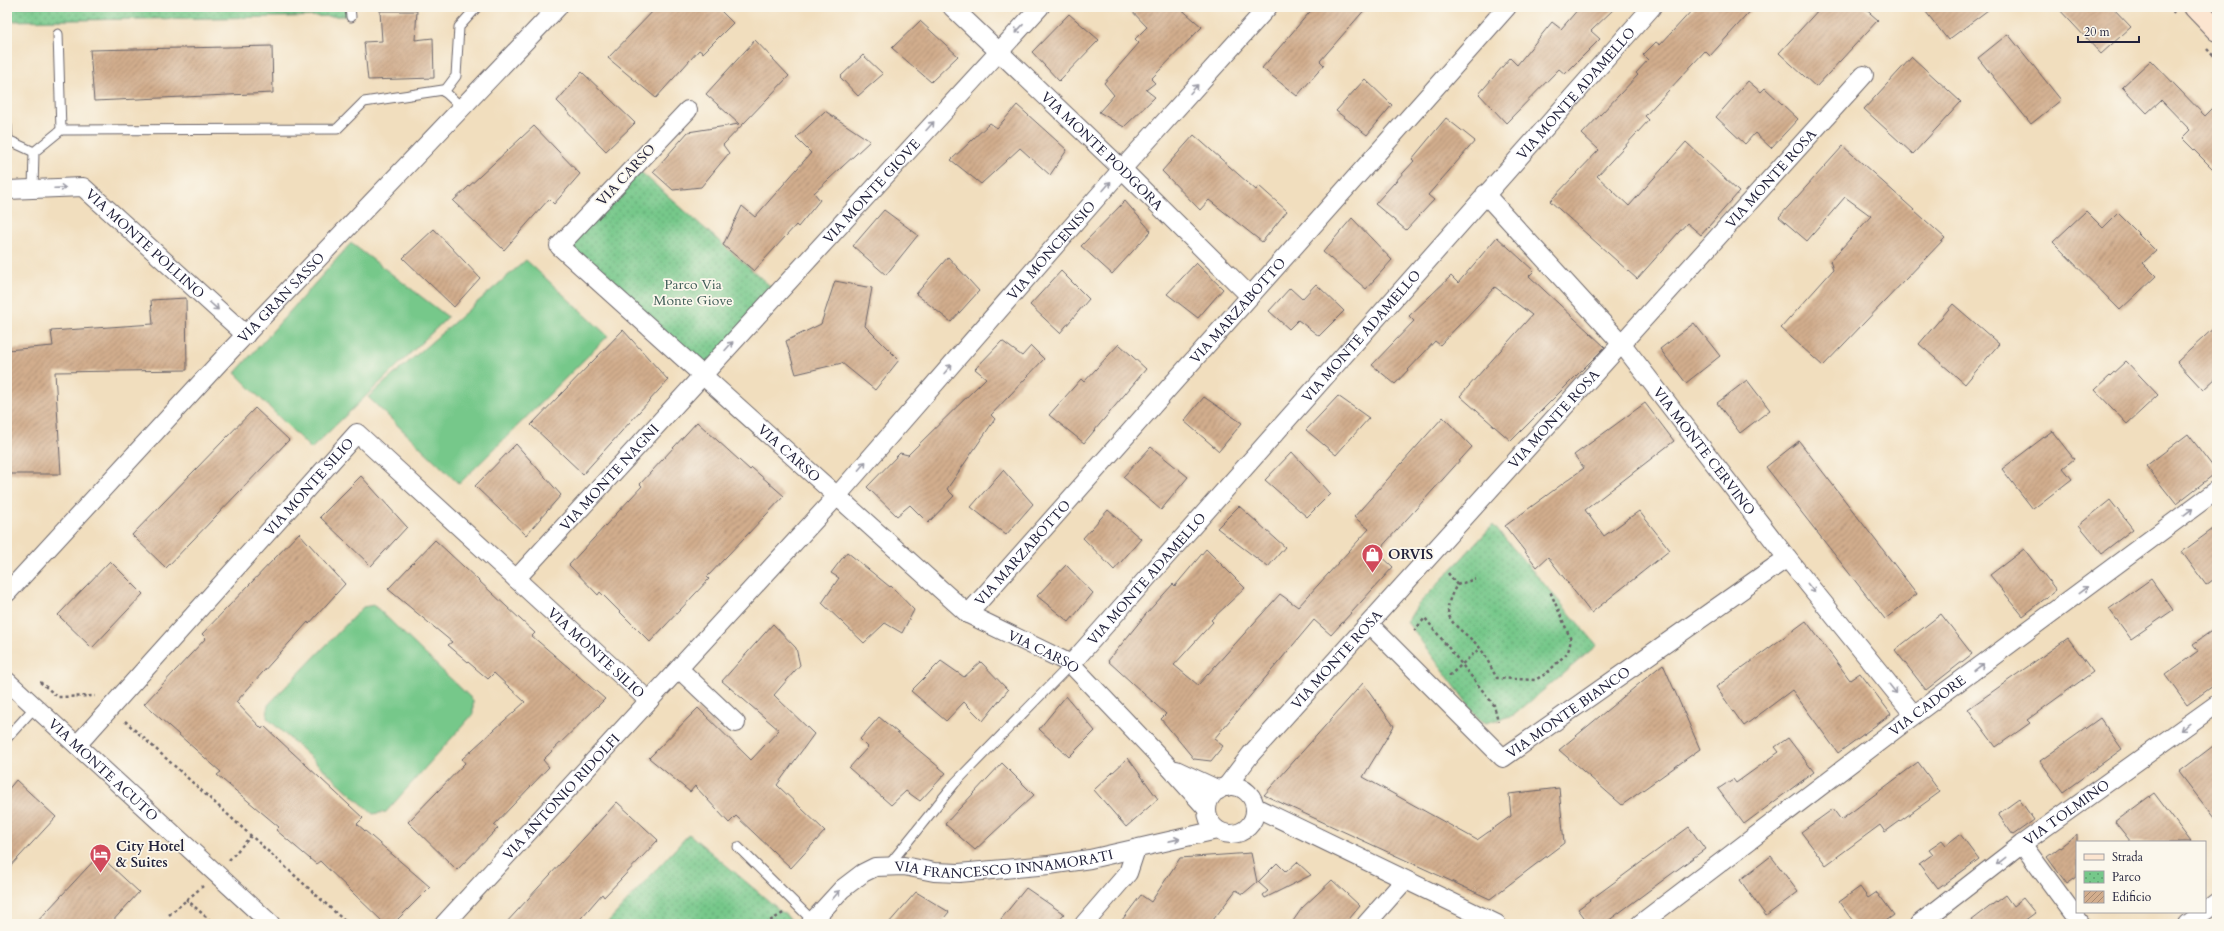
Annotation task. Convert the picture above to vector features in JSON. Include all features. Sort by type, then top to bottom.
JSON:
[{"type":"main road","points":[[2195,7],[2217,30]]},
{"type":"street","name":"VIA GRAN SASSO","points":[[7,592],[94,496],[558,7]]},
{"type":"street","name":"VIA MONTE PODGORA","points":[[952,7],[1122,169],[1250,296]]},
{"type":"street","name":"VIA MONTE GIOVE","points":[[702,375],[1040,7]]},
{"type":"street","name":"VIA MONCENISIO","points":[[837,496],[1122,169],[1268,7]]},
{"type":"street","name":"VIA MARZABOTTO","points":[[968,614],[1507,7]]},
{"type":"street","name":"VIA MONTE ADAMELLO","points":[[1070,664],[1652,7]]},
{"type":"street","name":"VIA MONTE ROSA","points":[[1222,788],[1864,75]]},
{"type":"street","name":"VIA CARSO","points":[[688,110],[559,246],[968,614],[1070,664],[1170,768],[1207,809]]},
{"type":"street","name":"VIA MONTE POLLINO","points":[[7,190],[83,187],[246,335]]},
{"type":"street","name":"VIA MONTE CERVINO","points":[[1485,194],[1622,344],[1787,558],[1914,715]]},
{"type":"street","name":"VIA MONTE NAGNI","points":[[516,579],[702,375]]},
{"type":"street","name":"VIA MONTE SILIO","points":[[77,746],[357,433],[649,701]]},
{"type":"street","name":"VIA CADORE","points":[[1640,924],[1914,715],[2217,490]]},
{"type":"street","name":"VIA ANTONIO RIDOLFI","points":[[444,924],[837,496]]},
{"type":"street","name":"VIA MONTE BIANCO","points":[[1369,624],[1503,758],[1787,558]]},
{"type":"street","points":[[679,669],[736,723]]},
{"type":"street","name":"VIA MONTE ACUTO","points":[[7,681],[271,924]]},
{"type":"street","name":"VIA TOLMINO","points":[[1919,924],[2022,844],[2217,704]]},
{"type":"street","points":[[1243,764],[1251,800],[1252,822],[1247,828]]},
{"type":"street","name":"VIA CARSO","points":[[1170,768],[1222,788]]},
{"type":"street","points":[[1217,830],[1208,817],[1207,809],[1209,802],[1222,788]]},
{"type":"street","name":"VIA FRANCESCO INNAMORATI","points":[[1222,788],[1241,789],[1251,800],[1301,831],[1497,924]]},
{"type":"street","name":"VIA FRANCESCO INNAMORATI","points":[[811,923],[852,880],[875,868],[904,866],[934,872],[959,873],[1049,865],[1136,849],[1217,830],[1232,834],[1247,828],[1265,826],[1301,831]]},
{"type":"street","points":[[2022,844],[2081,924]]},
{"type":"street","points":[[1084,924],[1128,873],[1136,849]]},
{"type":"street","points":[[1366,924],[1405,880]]},
{"type":"street","points":[[2206,910],[2217,902]]},
{"type":"street","points":[[2187,924],[2201,913]]},
{"type":"lane","points":[[350,7],[351,17]]},
{"type":"lane","points":[[444,92],[456,76],[459,27],[477,7]]},
{"type":"lane","points":[[58,34],[61,130]]},
{"type":"lane","points":[[33,189],[34,152],[61,130],[337,129],[364,102],[443,90],[462,108]]},
{"type":"lane","points":[[7,126],[8,140],[34,152]]},
{"type":"lane","points":[[888,866],[955,783],[1070,664]]},
{"type":"lane","points":[[7,738],[35,707]]},
{"type":"lane","points":[[738,847],[811,923]]},
{"type":"path","points":[[1448,573],[1457,585]]},
{"type":"path","points":[[1475,579],[1457,585],[1448,600],[1448,610],[1455,627],[1480,648],[1497,678],[1535,680],[1547,673],[1568,652],[1571,640],[1550,591]]},
{"type":"path","points":[[1414,631],[1425,618],[1494,705],[1498,721]]},
{"type":"path","points":[[1448,677],[1480,648]]},
{"type":"path","points":[[35,679],[58,697],[94,695],[348,924]]},
{"type":"path","points":[[186,899],[214,924]]},
{"type":"green space","points":[[7,7],[348,7],[349,16],[7,21]]},
{"type":"green space","name":"Parco Via Monte Giove","points":[[634,166],[778,293],[702,375],[559,246]]},
{"type":"green space","points":[[351,243],[448,317],[311,449],[235,373]]},
{"type":"green space","points":[[526,260],[608,336],[459,484],[368,397]]},
{"type":"green space","points":[[1493,525],[1597,645],[1514,715],[1486,723],[1479,719],[1407,622],[1417,606]]},
{"type":"green space","points":[[374,605],[473,700],[473,714],[386,812],[373,814],[267,718],[268,705],[363,607]]},
{"type":"green space","points":[[689,834],[795,923],[606,924]]},
{"type":"building","points":[[657,7],[717,7],[733,23],[703,53],[699,50],[656,98],[608,58]]},
{"type":"building","points":[[1128,7],[1179,7],[1202,27],[1151,79],[1155,83],[1146,90],[1155,97],[1124,127],[1099,112],[1114,95],[1104,83],[1139,43],[1135,39],[1147,27]]},
{"type":"building","points":[[1314,7],[1367,7],[1320,61],[1324,65],[1297,96],[1262,68]]},
{"type":"building","points":[[1580,7],[1616,7],[1591,31],[1600,39],[1565,74],[1559,69],[1506,123],[1479,94],[1510,58],[1517,65],[1552,22],[1561,29]]},
{"type":"building","points":[[1695,7],[1754,7],[1710,56],[1705,51],[1645,116],[1649,120],[1597,176],[1629,206],[1686,142],[1739,192],[1701,235],[1687,223],[1637,279],[1550,201],[1599,150],[1582,134],[1638,75],[1636,73],[1648,60],[1643,55],[1656,42],[1660,45]]},
{"type":"building","points":[[1821,7],[1863,7],[1878,20],[1816,87],[1779,53]]},
{"type":"building","points":[[1922,7],[1992,7],[1948,40]]},
{"type":"building","points":[[2057,7],[2112,7],[2131,27],[2101,54]]},
{"type":"building","points":[[380,11],[417,11],[415,40],[433,38],[434,78],[368,80],[364,42],[382,41]]},
{"type":"building","points":[[1069,14],[1099,40],[1059,81],[1032,52]]},
{"type":"building","points":[[920,21],[958,56],[931,82],[892,48]]},
{"type":"building","points":[[2008,34],[2061,100],[2031,124],[1978,58]]},
{"type":"building","points":[[755,40],[789,76],[723,145],[729,153],[701,187],[673,190],[653,172],[688,132],[739,124],[706,94]]},
{"type":"building","points":[[272,46],[273,93],[94,101],[90,50]]},
{"type":"building","points":[[863,55],[883,74],[858,96],[840,77]]},
{"type":"building","points":[[1912,57],[1961,102],[1913,154],[1864,109]]},
{"type":"building","points":[[2151,60],[2205,116],[2217,104],[2217,173],[2182,138],[2190,130],[2161,100],[2147,113],[2122,87]]},
{"type":"building","points":[[582,72],[635,123],[606,151],[557,101]]},
{"type":"building","points":[[1365,79],[1392,105],[1367,135],[1336,111]]},
{"type":"building","points":[[1748,81],[1761,92],[1765,88],[1798,119],[1771,148],[1755,133],[1745,144],[1716,117]]},
{"type":"building","points":[[1017,105],[1067,150],[1050,175],[1020,148],[981,184],[951,160],[990,123],[997,128]]},
{"type":"building","points":[[825,111],[870,141],[814,193],[820,200],[798,227],[796,225],[754,271],[723,245],[742,206],[755,217],[811,153],[796,138]]},
{"type":"building","points":[[1446,118],[1475,141],[1428,195],[1434,200],[1406,230],[1375,204],[1414,161],[1412,159]]},
{"type":"building","points":[[534,126],[580,174],[554,204],[549,199],[504,250],[453,201]]},
{"type":"building","points":[[1194,135],[1256,190],[1259,186],[1287,211],[1262,242],[1209,200],[1200,210],[1162,171]]},
{"type":"building","points":[[1843,146],[1945,238],[1823,366],[1781,328],[1833,270],[1830,261],[1871,216],[1845,197],[1807,241],[1779,217]]},
{"type":"building","points":[[1125,201],[1151,231],[1112,274],[1081,246]]},
{"type":"building","points":[[884,210],[918,235],[886,275],[853,246]]},
{"type":"building","points":[[2086,211],[2103,228],[2118,213],[2156,251],[2143,263],[2156,276],[2120,310],[2053,242]]},
{"type":"building","points":[[1352,218],[1392,260],[1366,289],[1323,252]]},
{"type":"building","points":[[434,229],[480,278],[454,307],[403,258]]},
{"type":"building","points":[[1497,237],[1534,271],[1529,276],[1605,347],[1511,441],[1460,396],[1532,315],[1495,287],[1440,345],[1435,341],[1395,384],[1372,365],[1414,321],[1409,316],[1451,276],[1458,283]]},
{"type":"building","points":[[948,257],[979,291],[951,322],[916,294]]},
{"type":"building","points":[[1196,263],[1223,289],[1198,318],[1167,294]]},
{"type":"building","points":[[1061,271],[1089,299],[1060,333],[1030,305]]},
{"type":"building","points":[[835,281],[872,288],[865,326],[899,360],[875,390],[842,363],[796,374],[786,341],[821,324]]},
{"type":"building","points":[[1316,284],[1344,311],[1319,336],[1298,320],[1289,329],[1269,311],[1290,288],[1302,299]]},
{"type":"building","points":[[186,298],[187,370],[55,372],[61,474],[7,474],[7,350],[53,346],[51,331],[153,324],[151,300]]},
{"type":"building","points":[[1953,304],[1999,344],[1965,384],[1919,344]]},
{"type":"building","points":[[1694,323],[1720,356],[1686,383],[1660,349]]},
{"type":"building","points":[[2217,325],[2217,377],[2203,390],[2177,362]]},
{"type":"building","points":[[623,330],[668,380],[583,474],[531,425]]},
{"type":"building","points":[[1002,341],[1022,356],[1031,346],[1044,359],[991,415],[995,419],[947,489],[954,496],[928,523],[910,505],[897,516],[867,487],[900,453],[908,455],[986,378],[975,369]]},
{"type":"building","points":[[1119,344],[1146,369],[1084,443],[1049,415],[1081,379],[1084,382]]},
{"type":"building","points":[[2126,361],[2158,395],[2127,424],[2095,390]]},
{"type":"building","points":[[1747,380],[1770,410],[1740,433],[1717,403]]},
{"type":"building","points":[[1338,396],[1369,418],[1336,455],[1306,430]]},
{"type":"building","points":[[1204,397],[1242,423],[1219,451],[1184,421]]},
{"type":"building","points":[[1645,403],[1674,441],[1585,510],[1604,536],[1639,511],[1670,550],[1591,613],[1548,557],[1537,567],[1505,526],[1584,468],[1574,455]]},
{"type":"building","points":[[255,408],[289,440],[166,568],[132,535]]},
{"type":"building","points":[[1443,417],[1472,447],[1377,552],[1393,567],[1331,635],[1314,620],[1214,739],[1223,746],[1211,761],[1194,759],[1161,719],[1166,714],[1108,661],[1146,614],[1173,584],[1175,586],[1206,549],[1245,588],[1211,620],[1213,622],[1174,665],[1198,685],[1280,594],[1298,607],[1369,529],[1354,517]]},
{"type":"building","points":[[697,422],[750,470],[752,468],[784,496],[707,577],[709,579],[650,642],[600,592],[598,595],[569,565],[642,486],[640,484]]},
{"type":"building","points":[[2052,431],[2074,459],[2063,468],[2072,479],[2033,509],[2002,469]]},
{"type":"building","points":[[2188,434],[2217,472],[2176,504],[2146,466]]},
{"type":"building","points":[[1799,441],[1917,594],[1885,619],[1766,467]]},
{"type":"building","points":[[516,444],[561,495],[526,535],[475,486]]},
{"type":"building","points":[[1151,447],[1188,477],[1161,510],[1123,477]]},
{"type":"building","points":[[1292,452],[1330,494],[1307,517],[1265,480]]},
{"type":"building","points":[[1003,470],[1033,504],[1006,535],[971,507]]},
{"type":"building","points":[[361,476],[407,527],[371,566],[320,517]]},
{"type":"building","points":[[2110,500],[2133,529],[2102,553],[2079,525]]},
{"type":"building","points":[[1239,506],[1285,547],[1268,567],[1217,528]]},
{"type":"building","points":[[1108,510],[1141,539],[1114,570],[1083,538]]},
{"type":"building","points":[[2217,526],[2217,577],[2206,585],[2182,552]]},
{"type":"building","points":[[299,533],[345,584],[309,624],[308,622],[236,702],[262,729],[264,726],[363,818],[357,824],[430,887],[393,924],[385,924],[320,861],[316,864],[276,830],[279,827],[217,775],[221,772],[144,704],[206,638],[202,634]]},
{"type":"building","points":[[435,540],[535,633],[532,636],[605,699],[543,760],[549,767],[494,825],[498,828],[457,870],[408,822],[465,763],[462,759],[525,702],[494,673],[488,679],[448,645],[452,642],[388,589]]},
{"type":"building","points":[[2024,549],[2056,590],[2023,616],[1990,575]]},
{"type":"building","points":[[847,552],[890,587],[891,586],[914,610],[902,633],[885,623],[864,643],[822,603],[839,578],[831,573]]},
{"type":"building","points":[[110,561],[143,594],[92,648],[58,615]]},
{"type":"building","points":[[1066,565],[1093,593],[1069,622],[1037,596]]},
{"type":"building","points":[[2151,579],[2173,610],[2131,639],[2109,609]]},
{"type":"building","points":[[1941,614],[1972,654],[1926,690],[1895,650]]},
{"type":"building","points":[[1806,621],[1850,680],[1860,673],[1891,714],[1838,753],[1792,690],[1744,726],[1716,687]]},
{"type":"building","points":[[773,624],[796,648],[800,665],[774,695],[814,734],[777,785],[825,831],[791,868],[736,816],[729,823],[695,786],[690,792],[649,758],[698,708],[751,760],[779,730],[722,681]]},
{"type":"building","points":[[2217,627],[2217,683],[2187,705],[2165,675],[2198,651],[2193,644]]},
{"type":"building","points":[[2068,638],[2093,672],[2027,720],[2030,723],[1996,747],[1968,709]]},
{"type":"building","points":[[941,661],[964,677],[981,662],[1008,690],[983,721],[964,702],[946,721],[911,691]]},
{"type":"building","points":[[1663,664],[1700,749],[1622,805],[1559,750]]},
{"type":"building","points":[[1363,683],[1394,726],[1363,777],[1477,840],[1511,816],[1509,794],[1559,788],[1564,843],[1490,899],[1264,795]]},
{"type":"building","points":[[1066,696],[1095,731],[1069,757],[1039,729]]},
{"type":"building","points":[[879,717],[946,773],[920,801],[906,791],[891,805],[849,768],[868,747],[860,739]]},
{"type":"building","points":[[2100,718],[2122,749],[2063,792],[2040,761]]},
{"type":"building","points":[[1788,738],[1814,772],[1744,824],[1718,789],[1733,779],[1736,783],[1779,752],[1775,747]]},
{"type":"building","points":[[2217,743],[2217,822],[2179,772]]},
{"type":"building","points":[[1128,758],[1158,799],[1126,827],[1094,790]]},
{"type":"building","points":[[1918,762],[1940,792],[1885,832],[1880,825],[1826,865],[1801,832],[1833,809],[1841,820]]},
{"type":"building","points":[[1002,763],[1034,795],[975,850],[945,824]]},
{"type":"building","points":[[16,780],[56,817],[7,870],[7,791]]},
{"type":"building","points":[[2154,793],[2190,841],[2130,841],[2115,822]]},
{"type":"building","points":[[2019,799],[2034,820],[2013,835],[1998,814]]},
{"type":"building","points":[[617,802],[658,840],[604,897],[602,894],[576,924],[505,924]]},
{"type":"building","points":[[1689,827],[1705,849],[1604,924],[1589,924],[1578,909]]},
{"type":"building","points":[[1960,834],[1979,859],[1938,889],[1919,864],[1933,854],[1929,849],[1942,840],[1946,845]]},
{"type":"building","points":[[2077,834],[2076,878],[2067,884],[2047,857]]},
{"type":"building","points":[[1251,853],[1257,882],[1243,894],[1236,890],[1210,924],[1119,924],[1141,895],[1151,902],[1180,858]]},
{"type":"building","name":"City Hotel & Suites","points":[[99,855],[139,892],[110,924],[35,924]]},
{"type":"building","points":[[1771,856],[1798,892],[1766,916],[1740,880]]},
{"type":"building","points":[[1297,862],[1311,875],[1265,898],[1263,895],[1268,891],[1258,882],[1277,863],[1286,872]]},
{"type":"building","points":[[1332,880],[1360,906],[1345,924],[1291,924],[1302,908]]},
{"type":"building","points":[[1860,887],[1868,898],[1877,892],[1894,915],[1882,924],[1855,924],[1839,902]]},
{"type":"building","points":[[1026,888],[1064,914],[1055,924],[997,924]]},
{"type":"building","points":[[916,892],[949,912],[939,924],[888,924]]},
{"type":"building","points":[[2005,895],[2013,906],[2023,898],[2035,913],[2024,921],[2026,924],[1967,924]]},
{"type":"place","name":"ORVIS","points":[[1373,574]]},
{"type":"place","name":"City Hotel & Suites","points":[[101,874]]}]
